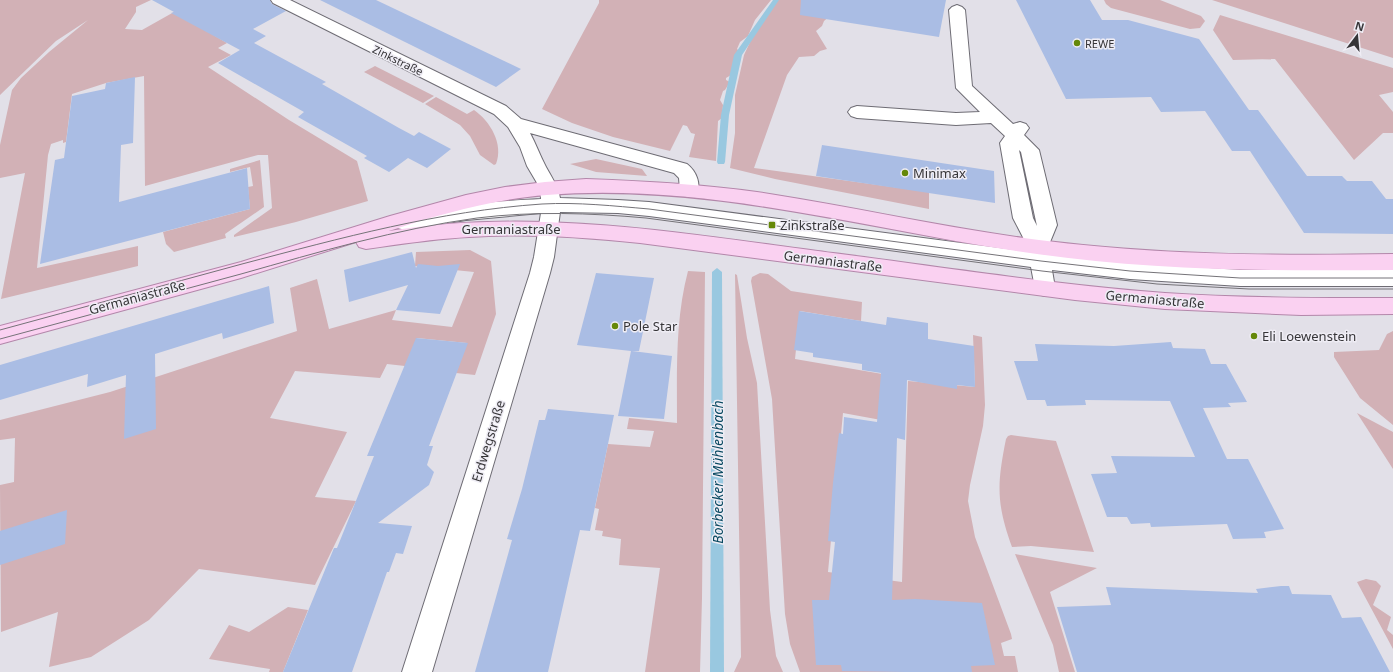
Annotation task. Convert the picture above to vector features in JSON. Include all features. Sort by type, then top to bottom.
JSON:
[{"type":"main road","name":"Germaniastraße","points":[[275,260],[382,239],[438,231],[495,227],[550,208],[585,186],[689,190],[833,210],[1164,301],[1252,306],[1393,306]]},
{"type":"main road","name":"Germaniastraße","points":[[0,335],[275,260],[431,209],[496,195],[550,208],[640,236],[1042,267],[1138,257],[1232,262],[1393,262]]},
{"type":"street","name":"Zinkstraße","points":[[278,0],[500,110],[515,124],[529,147],[550,208]]},
{"type":"street","points":[[957,10],[964,88],[994,117],[1018,130],[1008,143],[1023,218],[1042,267]]},
{"type":"street","points":[[857,112],[956,119],[994,117]]},
{"type":"street","name":"Zinkstraße","points":[[515,124],[684,171],[689,178],[689,190]]},
{"type":"street","points":[[550,208],[594,204],[649,209],[1150,283],[1205,287],[1296,290],[1393,289]]},
{"type":"street","name":"Erdwegstraße","points":[[417,672],[540,273],[550,208]]},
{"type":"street","points":[[1042,267],[1130,271],[1209,277],[1302,279],[1393,278]]},
{"type":"shaded area","points":[[0,0],[151,0],[136,7],[136,12],[125,29],[142,30],[174,12],[227,43],[218,48],[231,55],[208,67],[289,120],[357,161],[368,201],[296,222],[234,237],[234,235],[272,208],[268,155],[258,155],[145,186],[144,76],[106,83],[72,94],[66,142],[63,143],[63,140],[51,144],[48,155],[37,268],[138,246],[138,266],[1,299],[25,173],[0,178],[0,145],[12,90],[21,78],[49,52],[88,20],[56,41],[0,95]]},
{"type":"shaded area","points":[[599,0],[771,0],[755,20],[748,36],[740,42],[737,49],[740,52],[738,64],[735,70],[726,78],[726,80],[730,82],[723,91],[720,100],[723,105],[722,118],[718,121],[716,161],[689,157],[695,134],[691,133],[687,126],[683,125],[670,151],[613,137],[572,123],[542,109],[599,3]]},
{"type":"shaded area","points":[[776,0],[834,0],[831,15],[816,31],[827,49],[820,51],[814,56],[799,57],[787,75],[754,168],[929,192],[929,209],[775,179],[730,168],[735,133],[735,95],[744,55],[751,40]]},
{"type":"shaded area","points":[[1104,0],[1160,0],[1201,16],[1205,21],[1200,28],[1190,29],[1111,8]]},
{"type":"shaded area","points":[[1212,0],[1393,0],[1393,58]]},
{"type":"shaded area","points":[[1220,15],[1393,68],[1393,92],[1379,95],[1393,112],[1393,133],[1383,133],[1354,160],[1275,59],[1233,60],[1213,30]]},
{"type":"shaded area","points":[[375,66],[434,96],[423,103],[364,72]]},
{"type":"shaded area","points":[[436,97],[467,114],[474,110],[485,120],[497,141],[498,156],[496,164],[494,165],[480,155],[470,136],[460,125],[425,104]]},
{"type":"shaded area","points":[[596,159],[642,169],[647,176],[596,172],[570,164]]},
{"type":"shaded area","points":[[260,160],[264,207],[225,234],[226,238],[174,252],[166,244],[163,232],[250,209],[248,187],[253,186],[250,167],[230,172],[230,169]]},
{"type":"shaded area","points":[[470,250],[491,261],[496,314],[475,375],[456,373],[467,343],[417,338],[405,366],[387,364],[380,378],[295,371],[270,418],[347,432],[315,497],[356,501],[315,585],[199,569],[149,620],[91,657],[49,667],[58,612],[1,632],[0,485],[14,482],[15,438],[0,440],[0,420],[110,392],[297,331],[290,288],[317,279],[329,329],[396,310],[392,320],[452,327],[474,272],[415,266],[416,252]]},
{"type":"shaded area","points":[[688,271],[705,272],[700,672],[645,672],[660,568],[619,565],[621,539],[602,536],[603,531],[595,530],[599,509],[595,508],[608,444],[650,447],[654,431],[627,429],[629,418],[677,423],[679,327]]},
{"type":"shaded area","points":[[760,273],[768,274],[791,291],[862,302],[861,321],[800,311],[795,359],[894,376],[892,422],[843,413],[828,572],[902,582],[908,381],[975,387],[973,335],[982,337],[985,405],[983,426],[968,501],[975,537],[1011,634],[1012,639],[1001,643],[1004,656],[1015,656],[1018,672],[800,672],[790,644],[785,614],[772,399],[751,281],[752,277]]},
{"type":"shaded area","points":[[735,274],[737,275],[747,338],[757,383],[770,610],[776,656],[783,672],[734,672],[741,657]]},
{"type":"shaded area","points":[[1393,331],[1393,425],[1360,398],[1334,357],[1334,352],[1379,350],[1387,334]]},
{"type":"shaded area","points":[[1357,413],[1393,432],[1393,469]]},
{"type":"shaded area","points":[[1011,435],[1056,441],[1094,552],[1031,546],[1012,547],[1003,518],[1000,493],[1001,469],[1006,439]]},
{"type":"shaded area","points":[[1015,554],[1097,568],[1050,592],[1075,672],[1059,672],[1053,645]]},
{"type":"shaded area","points":[[1366,579],[1376,581],[1381,586],[1373,605],[1391,617],[1387,630],[1393,635],[1393,649],[1357,582]]},
{"type":"shaded area","points":[[288,607],[308,610],[283,672],[269,672],[270,669],[209,659],[229,625],[249,632]]},
{"type":"building","points":[[152,0],[270,0],[272,4],[286,11],[253,29],[266,36],[254,43],[326,82],[322,84],[399,128],[414,136],[419,132],[451,149],[427,168],[408,158],[389,172],[364,158],[367,156],[298,117],[304,112],[218,63],[240,50],[171,13],[174,12]]},
{"type":"building","points":[[320,0],[376,0],[521,69],[496,87]]},
{"type":"building","points":[[801,0],[946,0],[939,37],[800,15]]},
{"type":"building","points":[[1016,0],[1090,0],[1102,20],[1128,20],[1199,39],[1249,110],[1258,110],[1307,176],[1342,176],[1347,181],[1372,181],[1386,199],[1393,199],[1393,234],[1304,233],[1250,151],[1232,151],[1205,111],[1161,112],[1151,97],[1066,99]]},
{"type":"building","points":[[135,77],[133,143],[121,145],[119,202],[247,168],[250,209],[40,264],[55,160],[64,158],[72,96],[105,89],[106,83]]},
{"type":"building","name":"Minimax","points":[[822,145],[994,171],[995,203],[816,176]]},
{"type":"building","points":[[412,252],[416,268],[418,264],[438,266],[460,264],[440,314],[396,310],[408,285],[349,302],[344,270]]},
{"type":"building","points":[[596,273],[654,278],[639,351],[632,351],[672,356],[664,419],[618,416],[631,351],[577,345]]},
{"type":"building","points":[[269,286],[274,323],[223,339],[222,333],[155,354],[156,429],[124,439],[126,375],[87,387],[88,374],[0,400],[0,365]]},
{"type":"building","points":[[799,311],[886,325],[887,317],[928,323],[928,339],[974,346],[975,387],[957,385],[957,389],[907,380],[905,440],[897,438],[892,600],[915,599],[982,603],[995,665],[971,666],[972,672],[905,672],[842,671],[841,665],[816,665],[812,600],[829,600],[835,542],[828,541],[839,433],[843,434],[844,417],[877,422],[881,373],[862,370],[862,364],[813,357],[813,353],[794,350]]},
{"type":"building","points":[[416,338],[468,343],[429,446],[433,446],[427,465],[434,472],[429,485],[378,523],[412,526],[403,554],[396,553],[389,572],[387,572],[352,672],[283,672],[334,548],[337,548],[374,456],[367,456]]},
{"type":"building","points":[[1171,342],[1173,348],[1205,349],[1211,364],[1226,364],[1247,402],[1228,403],[1231,407],[1203,408],[1227,459],[1248,459],[1284,529],[1264,532],[1266,538],[1233,539],[1227,524],[1151,527],[1150,523],[1131,524],[1127,517],[1107,517],[1091,474],[1117,473],[1111,456],[1195,457],[1170,401],[1085,400],[1086,405],[1047,406],[1045,400],[1027,400],[1014,361],[1038,361],[1035,344],[1114,346]]},
{"type":"building","points":[[548,409],[614,415],[590,531],[580,530],[548,672],[475,672],[512,540],[507,539],[522,489],[539,420],[545,420]]},
{"type":"building","points":[[67,510],[65,544],[0,565],[0,531]]},
{"type":"building","points":[[1289,586],[1292,594],[1331,595],[1342,618],[1361,617],[1390,672],[1077,672],[1057,607],[1111,605],[1106,587],[1258,593],[1256,589]]},
{"type":"waterway","name":"Borbecker Mühlenbach","points":[[721,162],[725,115],[738,55],[776,0]]},
{"type":"waterway","name":"Borbecker Mühlenbach","points":[[717,272],[717,672]]},
{"type":"tram line","points":[[0,330],[353,235],[428,219],[542,204],[582,204],[649,209],[1041,261],[1130,271],[1240,278],[1393,278]]},
{"type":"tram line","points":[[0,339],[387,235],[417,228],[477,218],[519,214],[583,214],[646,218],[1042,271],[1157,284],[1249,289],[1393,289]]},
{"type":"place","name":"REWE","points":[[1077,43]]},
{"type":"place","name":"Minimax","points":[[905,173]]},
{"type":"place","name":"Zinkstraße","points":[[772,225]]},
{"type":"place","name":"Pole Star","points":[[615,326]]},
{"type":"place","name":"Eli Loewenstein","points":[[1254,336]]}]
